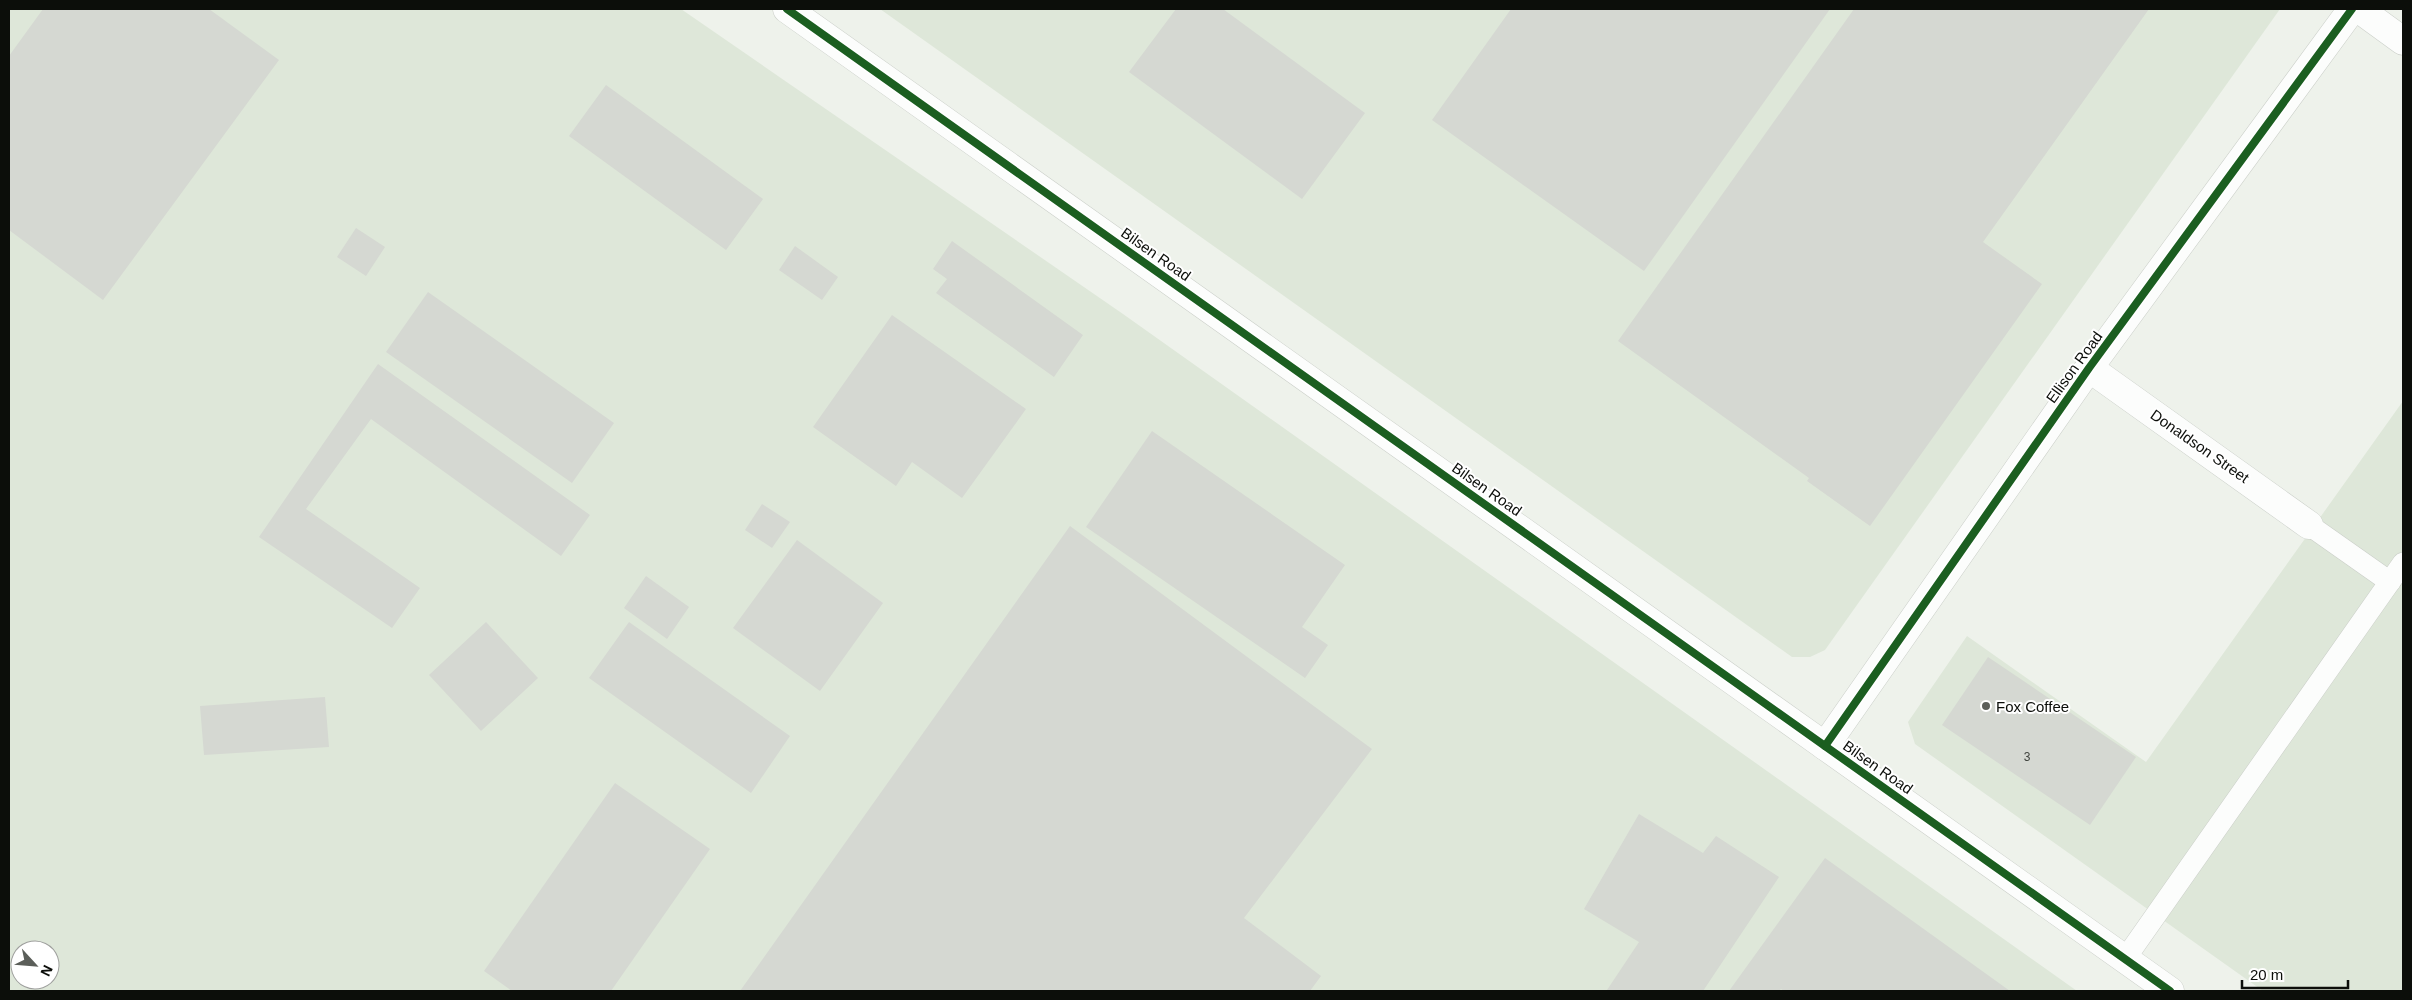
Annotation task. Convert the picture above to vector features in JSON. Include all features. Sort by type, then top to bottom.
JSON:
[{"type":"street","name":"Bilsen Road","points":[[787,9],[2170,991]]},
{"type":"street","name":"Ellison Road","points":[[1825,746],[2089,368],[2352,9]]},
{"type":"street","points":[[2359,9],[2403,41]]},
{"type":"street","name":"Donaldson Street","points":[[2089,368],[2310,524]]},
{"type":"lane","points":[[2310,524],[2390,582]]},
{"type":"lane","points":[[2125,959],[2403,563]]},
{"type":"shaded area","points":[[9,9],[681,9],[1123,314],[2077,991],[9,991]]},
{"type":"shaded area","points":[[880,9],[2280,9],[1825,650],[1810,657],[1792,657]]},
{"type":"shaded area","points":[[2403,401],[2403,991],[2263,991],[1915,744],[1908,722],[1967,636],[2146,762]]},
{"type":"building","points":[[43,9],[209,9],[279,60],[103,300],[9,230],[9,56]]},
{"type":"building","points":[[1176,9],[1223,9],[1365,113],[1302,199],[1129,72]]},
{"type":"building","points":[[1511,9],[1830,9],[1644,271],[1432,120]]},
{"type":"building","points":[[1854,9],[2149,9],[1983,242],[2042,284],[1870,526],[1807,481],[1809,478],[1618,341]]},
{"type":"building","points":[[606,85],[763,199],[726,250],[569,136]]},
{"type":"building","points":[[356,228],[385,247],[366,276],[337,257]]},
{"type":"building","points":[[952,241],[1083,335],[1054,377],[936,293],[947,279],[933,269]]},
{"type":"building","points":[[795,246],[838,277],[822,300],[779,270]]},
{"type":"building","points":[[428,292],[614,423],[572,483],[386,352]]},
{"type":"building","points":[[892,315],[1026,409],[962,498],[912,462],[896,486],[813,427]]},
{"type":"building","points":[[378,364],[590,515],[561,556],[371,419],[306,509],[420,588],[392,628],[259,537]]},
{"type":"building","points":[[1152,431],[1345,565],[1302,627],[1328,645],[1305,678],[1086,527]]},
{"type":"building","points":[[762,504],[790,522],[772,548],[745,530]]},
{"type":"building","points":[[1070,526],[1372,749],[1244,918],[1321,976],[1310,991],[740,991]]},
{"type":"building","points":[[797,540],[883,603],[820,691],[733,628]]},
{"type":"building","points":[[646,576],[689,607],[667,639],[624,608]]},
{"type":"building","points":[[486,622],[538,678],[481,731],[429,675]]},
{"type":"building","points":[[629,622],[790,736],[751,793],[589,678]]},
{"type":"building","points":[[1988,657],[2136,757],[2090,825],[1942,725]]},
{"type":"building","points":[[325,697],[329,747],[204,755],[200,706]]},
{"type":"building","points":[[615,783],[710,849],[611,991],[512,991],[484,971]]},
{"type":"building","points":[[1639,814],[1703,853],[1716,836],[1779,877],[1703,991],[1607,990],[1639,942],[1584,909]]},
{"type":"building","points":[[1825,858],[2010,991],[1784,991],[1781,989],[1779,991],[1729,991]]},
{"type":"cycle path","points":[[787,9],[2170,991]]},
{"type":"cycle path","points":[[1825,746],[2089,368],[2352,9]]},
{"type":"place","name":"Fox Coffee","points":[[1986,706]]}]
